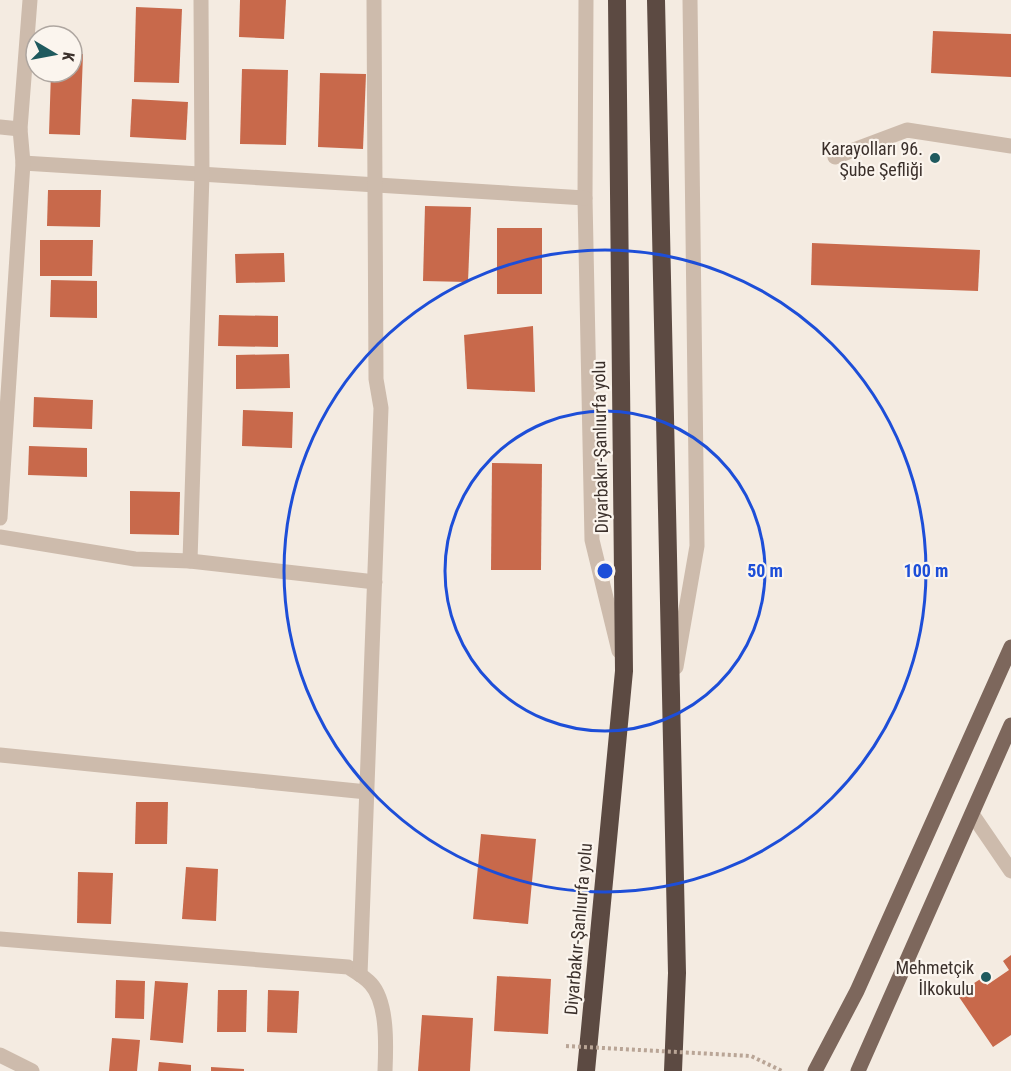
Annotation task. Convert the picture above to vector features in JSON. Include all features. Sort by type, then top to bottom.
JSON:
[{"type":"highway","name":"Diyarbakır-Şanlıurfa yolu","points":[[586,1071],[624,671],[617,0]]},
{"type":"highway","points":[[656,0],[677,973],[673,1071]]},
{"type":"main road","points":[[815,1071],[857,992],[1011,647]]},
{"type":"main road","points":[[858,1071],[1011,725]]},
{"type":"street","points":[[0,518],[23,163],[20,129],[30,0]]},
{"type":"street","points":[[190,561],[202,174],[201,0]]},
{"type":"street","points":[[360,975],[381,408],[376,379],[373,184],[374,0]]},
{"type":"street","points":[[586,0],[585,198],[592,540],[624,671]]},
{"type":"street","points":[[670,701],[698,546],[690,0]]},
{"type":"street","points":[[0,127],[20,129]]},
{"type":"street","points":[[835,157],[907,130],[1011,146]]},
{"type":"street","points":[[23,163],[585,198]]},
{"type":"street","points":[[0,537],[135,559],[190,561],[375,582]]},
{"type":"street","points":[[0,755],[367,792]]},
{"type":"street","points":[[972,814],[1011,872]]},
{"type":"street","points":[[0,939],[324,963],[348,967],[372,985],[378,999],[386,1035],[385,1071]]},
{"type":"street","points":[[0,1055],[32,1071]]},
{"type":"path","points":[[566,1046],[751,1056],[782,1071]]},
{"type":"building","points":[[240,0],[286,0],[284,39],[239,37]]},
{"type":"building","points":[[136,7],[182,9],[179,83],[134,82]]},
{"type":"building","points":[[933,31],[1011,34],[1011,77],[931,73]]},
{"type":"building","points":[[242,69],[288,70],[286,145],[240,144]]},
{"type":"building","points":[[320,73],[366,74],[363,149],[318,147]]},
{"type":"building","points":[[51,84],[82,84],[80,135],[49,134]]},
{"type":"building","points":[[132,99],[188,102],[186,140],[130,137]]},
{"type":"building","points":[[48,190],[101,190],[100,227],[47,226]]},
{"type":"building","points":[[425,206],[471,207],[468,282],[423,281]]},
{"type":"building","points":[[497,228],[542,228],[542,294],[497,294]]},
{"type":"building","points":[[40,240],[93,240],[92,276],[40,276]]},
{"type":"building","points":[[812,243],[980,250],[978,291],[811,285]]},
{"type":"building","points":[[284,253],[285,282],[236,283],[235,254]]},
{"type":"building","points":[[51,280],[97,281],[97,318],[50,317]]},
{"type":"building","points":[[219,315],[278,316],[278,347],[218,346]]},
{"type":"building","points":[[533,326],[535,392],[467,389],[464,335]]},
{"type":"building","points":[[289,354],[290,388],[236,389],[236,355]]},
{"type":"building","points":[[34,397],[93,400],[92,429],[33,427]]},
{"type":"building","points":[[243,410],[293,412],[292,448],[242,446]]},
{"type":"building","points":[[29,446],[87,448],[87,477],[28,475]]},
{"type":"building","points":[[492,463],[542,464],[541,570],[491,570]]},
{"type":"building","points":[[130,491],[180,492],[179,535],[130,534]]},
{"type":"building","points":[[136,802],[168,802],[167,844],[135,844]]},
{"type":"building","points":[[481,834],[536,839],[528,924],[473,919]]},
{"type":"building","points":[[186,867],[218,869],[216,921],[182,919]]},
{"type":"building","points":[[78,872],[113,873],[111,924],[77,923]]},
{"type":"building","points":[[1011,955],[1011,1035],[993,1047],[957,994],[982,978],[987,985],[1009,970],[1003,961]]},
{"type":"building","points":[[497,976],[551,979],[548,1034],[494,1031]]},
{"type":"building","points":[[116,980],[145,981],[144,1019],[115,1018]]},
{"type":"building","points":[[155,981],[188,983],[183,1043],[150,1040]]},
{"type":"building","points":[[218,990],[247,990],[246,1032],[217,1032]]},
{"type":"building","points":[[268,990],[299,991],[297,1033],[267,1032]]},
{"type":"building","points":[[422,1015],[473,1018],[470,1071],[418,1071]]},
{"type":"building","points":[[112,1038],[140,1040],[137,1071],[109,1071]]},
{"type":"building","points":[[159,1062],[191,1065],[191,1071],[158,1071]]},
{"type":"building","points":[[211,1067],[244,1069],[244,1071],[211,1071]]},
{"type":"place","name":"Karayolları 96. Şube Şefliği","points":[[935,158]]},
{"type":"place","name":"Mehmetçik İlkokulu","points":[[986,977]]}]
